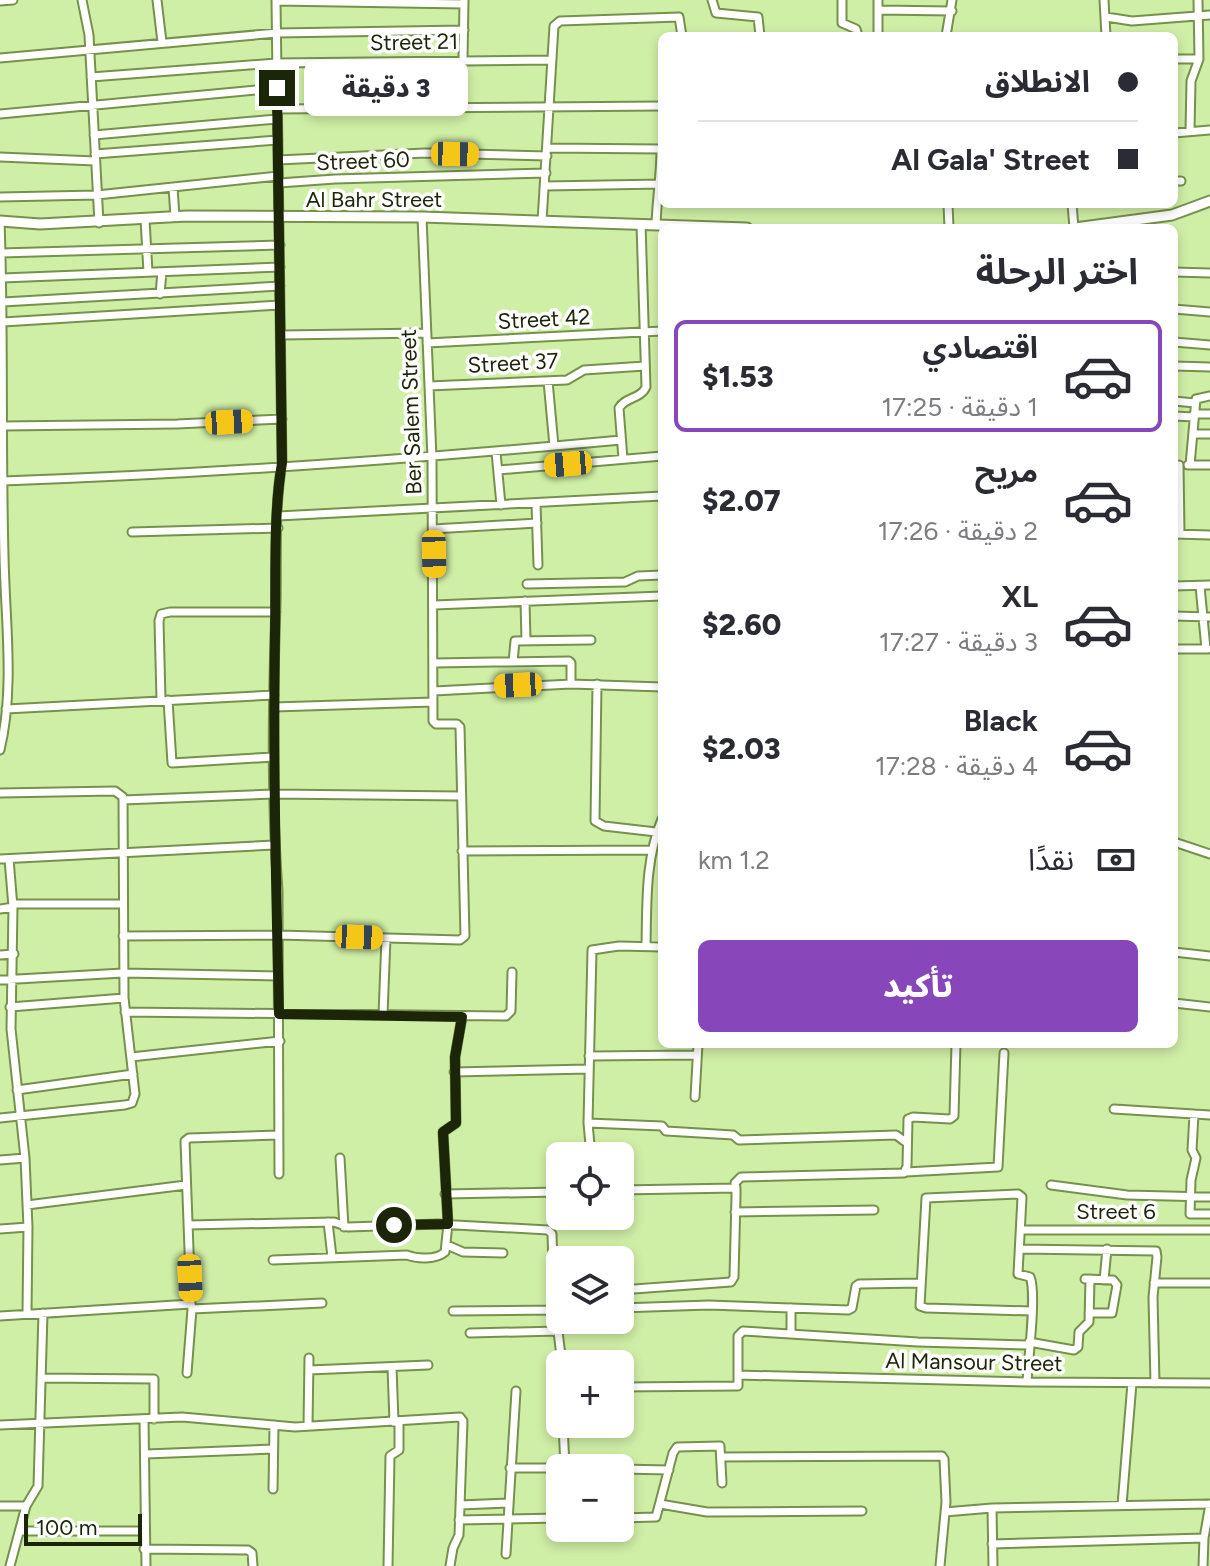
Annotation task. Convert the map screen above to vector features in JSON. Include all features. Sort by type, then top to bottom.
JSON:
[{"type":"street","points":[[0,1],[13,0]]},
{"type":"street","points":[[82,0],[89,50],[99,223]]},
{"type":"street","points":[[157,0],[162,42]]},
{"type":"street","points":[[279,1174],[279,935],[273,794],[278,516],[282,468],[276,0],[464,2],[463,59]]},
{"type":"street","points":[[712,0],[716,13],[758,17],[760,32]]},
{"type":"street","points":[[842,0],[842,23],[857,32]]},
{"type":"street","points":[[878,0],[878,32]]},
{"type":"street","points":[[947,32],[952,0]]},
{"type":"street","points":[[1104,0],[1106,32]]},
{"type":"street","points":[[1190,130],[1191,81],[1199,56],[1198,0]]},
{"type":"street","points":[[878,10],[952,11]]},
{"type":"street","points":[[1106,17],[1132,21],[1210,15]]},
{"type":"street","points":[[542,221],[554,26],[560,21],[679,17],[681,32]]},
{"type":"street","points":[[0,58],[277,33],[464,30]]},
{"type":"street","points":[[1178,59],[1210,53]]},
{"type":"street","name":"Street 21","points":[[91,77],[276,63],[552,60]]},
{"type":"street","points":[[0,114],[277,88]]},
{"type":"street","points":[[277,109],[658,106]]},
{"type":"street","points":[[94,135],[277,119]]},
{"type":"street","points":[[1178,132],[1210,130]]},
{"type":"street","points":[[0,157],[95,157],[278,140]]},
{"type":"street","points":[[278,160],[425,153],[658,149]]},
{"type":"street","name":"Street 60","points":[[0,197],[97,195],[278,179],[546,173]]},
{"type":"street","points":[[545,186],[658,184]]},
{"type":"street","points":[[173,187],[175,217]]},
{"type":"street","points":[[1137,224],[1210,201]]},
{"type":"street","points":[[656,224],[658,204]]},
{"type":"street","name":"Al Bahr Street","points":[[0,221],[40,224],[175,217],[422,217],[656,224]]},
{"type":"street","name":"Ber Salem Street","points":[[422,217],[432,458],[433,702]]},
{"type":"street","points":[[145,219],[148,272]]},
{"type":"street","points":[[0,221],[3,302],[3,692],[6,709],[1,745]]},
{"type":"street","points":[[623,459],[620,405],[644,392],[646,331],[641,224]]},
{"type":"street","points":[[1,253],[280,245]]},
{"type":"street","points":[[2,278],[280,267]]},
{"type":"street","points":[[220,290],[222,270]]},
{"type":"street","points":[[160,294],[162,272]]},
{"type":"street","points":[[1178,272],[1210,273]]},
{"type":"street","points":[[3,302],[280,286]]},
{"type":"street","points":[[3,322],[280,305]]},
{"type":"street","points":[[1178,309],[1210,312]]},
{"type":"street","name":"Street 42","points":[[427,343],[658,331]]},
{"type":"street","points":[[281,335],[426,333]]},
{"type":"street","points":[[1178,342],[1210,345]]},
{"type":"street","name":"Street 37","points":[[429,386],[567,380],[584,370],[645,366]]},
{"type":"street","points":[[1178,366],[1210,367]]},
{"type":"street","points":[[548,381],[554,446]]},
{"type":"street","points":[[1178,401],[1210,396]]},
{"type":"street","points":[[1190,465],[1196,400]]},
{"type":"street","points":[[1178,416],[1210,414]]},
{"type":"street","points":[[3,426],[282,419]]},
{"type":"street","points":[[1193,434],[1210,434]]},
{"type":"street","points":[[3,481],[282,468],[621,440]]},
{"type":"street","points":[[496,452],[501,505]]},
{"type":"street","points":[[498,470],[658,456]]},
{"type":"street","points":[[1178,465],[1210,465]]},
{"type":"street","points":[[278,516],[658,496]]},
{"type":"street","points":[[536,503],[538,565]]},
{"type":"street","points":[[433,529],[537,523]]},
{"type":"street","points":[[132,532],[278,528]]},
{"type":"street","points":[[1178,534],[1210,535]]},
{"type":"street","points":[[527,584],[625,582],[638,576],[658,575]]},
{"type":"street","points":[[1178,586],[1210,585]]},
{"type":"street","points":[[1178,649],[1208,649],[1207,617],[1200,586]]},
{"type":"street","points":[[434,605],[658,596]]},
{"type":"street","points":[[525,601],[526,641]]},
{"type":"street","points":[[273,757],[172,763],[159,621],[161,614],[170,612],[276,612]]},
{"type":"street","points":[[1178,616],[1207,617]]},
{"type":"street","points":[[513,662],[514,643],[591,640]]},
{"type":"street","points":[[434,663],[569,661],[571,684]]},
{"type":"street","points":[[434,691],[571,684],[658,687]]},
{"type":"street","points":[[597,684],[595,821],[604,826],[658,829]]},
{"type":"street","points":[[6,709],[274,695]]},
{"type":"street","points":[[123,936],[463,938],[466,927],[460,727],[457,724],[435,724],[433,702],[274,707]]},
{"type":"street","points":[[0,793],[115,791],[121,794],[124,998],[134,1099],[129,1104],[0,1118]]},
{"type":"street","points":[[123,800],[273,794],[460,796]]},
{"type":"street","points":[[646,946],[652,850],[658,832]]},
{"type":"street","points":[[1178,843],[1210,854]]},
{"type":"street","points":[[27,1313],[25,1158],[10,1007],[14,954],[13,906],[2,858],[274,845]]},
{"type":"street","points":[[462,851],[652,850]]},
{"type":"street","points":[[0,909],[13,906],[122,904]]},
{"type":"street","points":[[383,1015],[386,938]]},
{"type":"street","points":[[590,1142],[592,950],[609,946],[658,947]]},
{"type":"street","points":[[1178,952],[1210,956]]},
{"type":"street","points":[[0,955],[14,954]]},
{"type":"street","points":[[125,1012],[503,1017],[511,1014],[512,972]]},
{"type":"street","points":[[0,980],[123,973],[278,976]]},
{"type":"street","points":[[10,1007],[124,998]]},
{"type":"street","points":[[1178,1003],[1210,1007]]},
{"type":"street","points":[[273,1260],[407,1255],[415,1258],[441,1256],[445,1252],[448,1224],[443,1132],[456,1123],[454,1072],[462,1017]]},
{"type":"street","points":[[0,1030],[11,1029]]},
{"type":"street","points":[[131,1057],[280,1041]]},
{"type":"street","points":[[695,1097],[697,1048]]},
{"type":"street","points":[[906,1172],[907,1125],[910,1118],[950,1119],[954,1116],[956,1048]]},
{"type":"street","points":[[634,1289],[731,1282],[734,1277],[735,1183],[741,1177],[998,1167],[1004,1053]]},
{"type":"street","points":[[589,1056],[651,1058],[696,1055]]},
{"type":"street","points":[[454,1072],[589,1069]]},
{"type":"street","points":[[17,1090],[133,1074]]},
{"type":"street","points":[[1114,1109],[1210,1115]]},
{"type":"street","points":[[1194,1114],[1192,1150],[1196,1158],[1190,1214],[1210,1214]]},
{"type":"street","points":[[588,1123],[662,1126],[666,1131],[733,1135],[739,1140],[896,1135],[907,1143]]},
{"type":"street","points":[[187,1373],[192,1307],[185,1143],[189,1138],[278,1135]]},
{"type":"street","points":[[0,1160],[25,1158]]},
{"type":"street","points":[[340,1158],[344,1227]]},
{"type":"street","points":[[27,1205],[186,1185]]},
{"type":"street","points":[[1051,1185],[1127,1195],[1210,1197]]},
{"type":"street","points":[[634,1190],[736,1188]]},
{"type":"street","points":[[445,1194],[546,1192]]},
{"type":"street","points":[[1027,1382],[1031,1311],[1032,1280],[1018,1274],[1021,1196],[926,1198],[919,1304],[924,1308],[1031,1311]]},
{"type":"street","points":[[735,1212],[874,1210]]},
{"type":"street","points":[[188,1225],[328,1222],[344,1227],[448,1224],[551,1231],[552,1246]]},
{"type":"street","points":[[328,1222],[332,1257]]},
{"type":"street","points":[[0,1229],[28,1227]]},
{"type":"street","name":"Street 6","points":[[1021,1230],[1210,1230]]},
{"type":"street","points":[[447,1245],[463,1252],[503,1253]]},
{"type":"street","points":[[1020,1249],[1156,1251],[1155,1383]]},
{"type":"street","points":[[1104,1280],[1107,1249]]},
{"type":"street","points":[[634,1387],[738,1386],[739,1333],[1029,1344],[1076,1349],[1079,1332],[1088,1325],[1088,1279],[1113,1280],[1117,1285],[1113,1312],[1110,1315],[1089,1313]]},
{"type":"street","points":[[634,1308],[709,1305],[848,1310],[852,1308],[859,1284],[920,1283]]},
{"type":"street","points":[[1154,1283],[1210,1283]]},
{"type":"street","points":[[0,1316],[322,1303]]},
{"type":"street","points":[[791,1308],[791,1333]]},
{"type":"street","points":[[453,1311],[546,1310]]},
{"type":"street","points":[[10,1566],[26,1506],[38,1486],[43,1313]]},
{"type":"street","points":[[470,1333],[546,1331]]},
{"type":"street","points":[[308,1426],[309,1358]]},
{"type":"street","points":[[309,1370],[428,1365]]},
{"type":"street","points":[[388,1566],[390,1456],[399,1450],[392,1367]]},
{"type":"street","name":"Al Mansour Street","points":[[738,1375],[1210,1383]]},
{"type":"street","points":[[41,1378],[154,1379],[154,1419]]},
{"type":"street","points":[[1122,1505],[1132,1383]]},
{"type":"street","points":[[506,1554],[516,1391]]},
{"type":"street","points":[[0,1425],[198,1418],[308,1426],[462,1418],[458,1540],[453,1548],[450,1566]]},
{"type":"street","points":[[144,1419],[146,1566]]},
{"type":"street","points":[[273,1489],[274,1425]]},
{"type":"street","points":[[634,1518],[654,1518],[677,1447],[718,1445],[722,1449],[722,1483]]},
{"type":"street","points":[[146,1454],[273,1449]]},
{"type":"street","points":[[722,1457],[942,1456],[945,1512],[940,1566]]},
{"type":"street","points":[[510,1468],[546,1467]]},
{"type":"street","points":[[634,1469],[669,1470]]},
{"type":"street","points":[[460,1505],[508,1503]]},
{"type":"street","points":[[660,1504],[707,1512],[862,1511]]},
{"type":"street","points":[[945,1512],[992,1508],[1210,1504],[1203,1566]]},
{"type":"street","points":[[0,1506],[26,1506]]},
{"type":"street","points":[[992,1508],[993,1566]]},
{"type":"street","points":[[459,1520],[546,1518]]},
{"type":"street","points":[[20,1531],[144,1531]]},
{"type":"street","points":[[992,1544],[1204,1538]]},
{"type":"street","points":[[144,1549],[248,1550],[252,1553],[253,1566]]},
{"type":"route","points":[[277,88],[282,463],[278,516],[273,794],[279,1014],[462,1017],[454,1072],[456,1123],[443,1132],[448,1224],[394,1225]]}]
